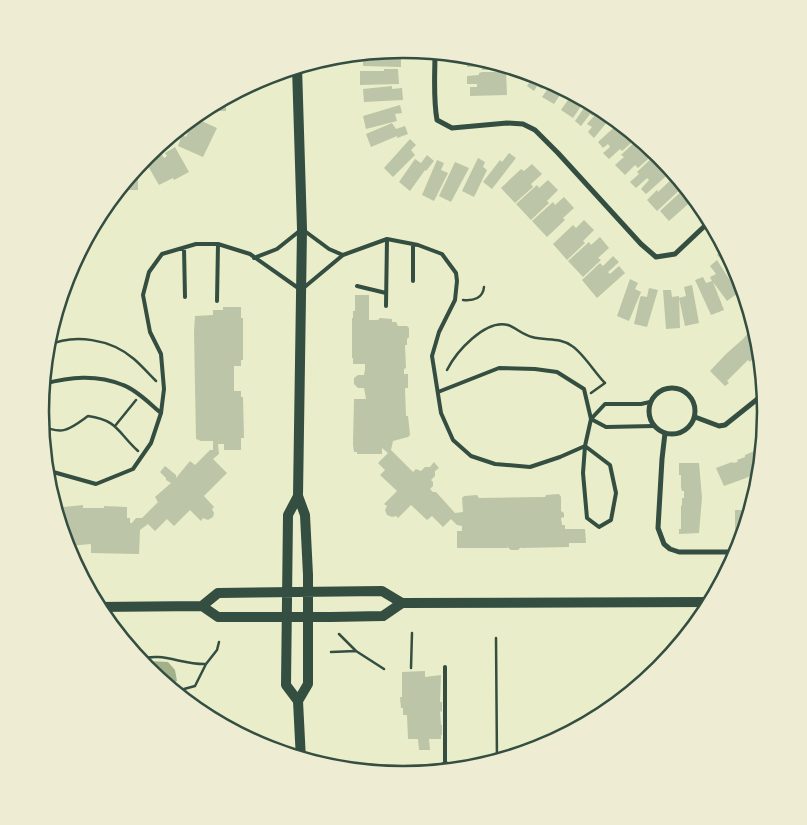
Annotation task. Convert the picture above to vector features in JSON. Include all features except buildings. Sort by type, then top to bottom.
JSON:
[{"type":"main road","points":[[297,74],[302,230],[298,496],[305,515],[308,684],[298,701]]},
{"type":"main road","points":[[298,496],[288,515],[286,685],[298,701],[301,752]]},
{"type":"main road","points":[[202,606],[218,593],[382,591],[402,603],[703,602]]},
{"type":"main road","points":[[107,607],[202,606],[218,617],[287,618],[383,616],[402,603]]},
{"type":"street","points":[[435,60],[436,92],[434,105],[437,120],[452,128],[507,123],[522,124],[534,130],[558,153],[641,244],[656,257],[675,254],[705,226]]},
{"type":"street","points":[[668,388],[683,390],[690,395],[694,402],[696,409],[695,417],[687,429],[680,433],[665,433],[654,426],[649,414],[650,402],[661,390],[668,388]]},
{"type":"street","points":[[695,417],[719,426],[725,425],[757,399]]},
{"type":"street","points":[[665,433],[658,528],[664,544],[670,549],[679,552],[729,552]]},
{"type":"lane","points":[[254,258],[277,248],[302,230],[329,249],[343,255]]},
{"type":"lane","points":[[386,306],[387,239]]},
{"type":"lane","points":[[54,472],[96,484],[133,468],[151,442],[161,413],[164,389],[161,354],[150,332],[143,296],[149,272],[162,254],[196,244],[218,244],[250,254],[301,290],[343,255],[387,239],[413,244],[442,254],[456,273],[457,282],[455,300],[439,332],[432,356],[441,413],[454,440],[471,456],[495,464],[530,467],[585,446]]},
{"type":"lane","points":[[217,301],[218,244]]},
{"type":"lane","points":[[413,244],[413,281]]},
{"type":"lane","points":[[184,248],[185,297]]},
{"type":"lane","points":[[356,286],[386,293]]},
{"type":"lane","points":[[438,392],[499,368],[557,372],[584,389],[591,419],[585,446],[584,473],[587,518],[599,526],[611,520],[616,493],[610,465],[585,446]]},
{"type":"lane","points":[[51,382],[87,376],[124,385],[161,413]]},
{"type":"lane","points":[[591,419],[605,404],[641,404],[650,402]]},
{"type":"lane","points":[[591,419],[606,426],[654,426]]},
{"type":"lane","points":[[442,765],[446,763],[445,667]]},
{"type":"path","points":[[455,300],[474,300],[483,293],[484,287]]},
{"type":"path","points":[[447,370],[467,342],[494,325],[506,325],[531,337],[562,340],[574,346],[605,383],[586,396]]},
{"type":"path","points":[[56,343],[72,339],[94,340],[116,347],[133,358],[164,389]]},
{"type":"path","points":[[115,426],[139,396]]},
{"type":"path","points":[[50,429],[64,432],[88,416],[100,418],[110,421],[142,455]]},
{"type":"path","points":[[411,668],[412,633]]},
{"type":"path","points":[[339,634],[356,651],[384,669]]},
{"type":"path","points":[[496,638],[497,754]]},
{"type":"path","points":[[183,690],[195,686],[206,664],[217,650],[219,642]]},
{"type":"path","points":[[331,652],[356,651]]},
{"type":"path","points":[[147,656],[156,656],[194,664],[206,664]]},
{"type":"shaded area","points":[[151,661],[168,662],[175,670],[177,681],[174,682]]}]
